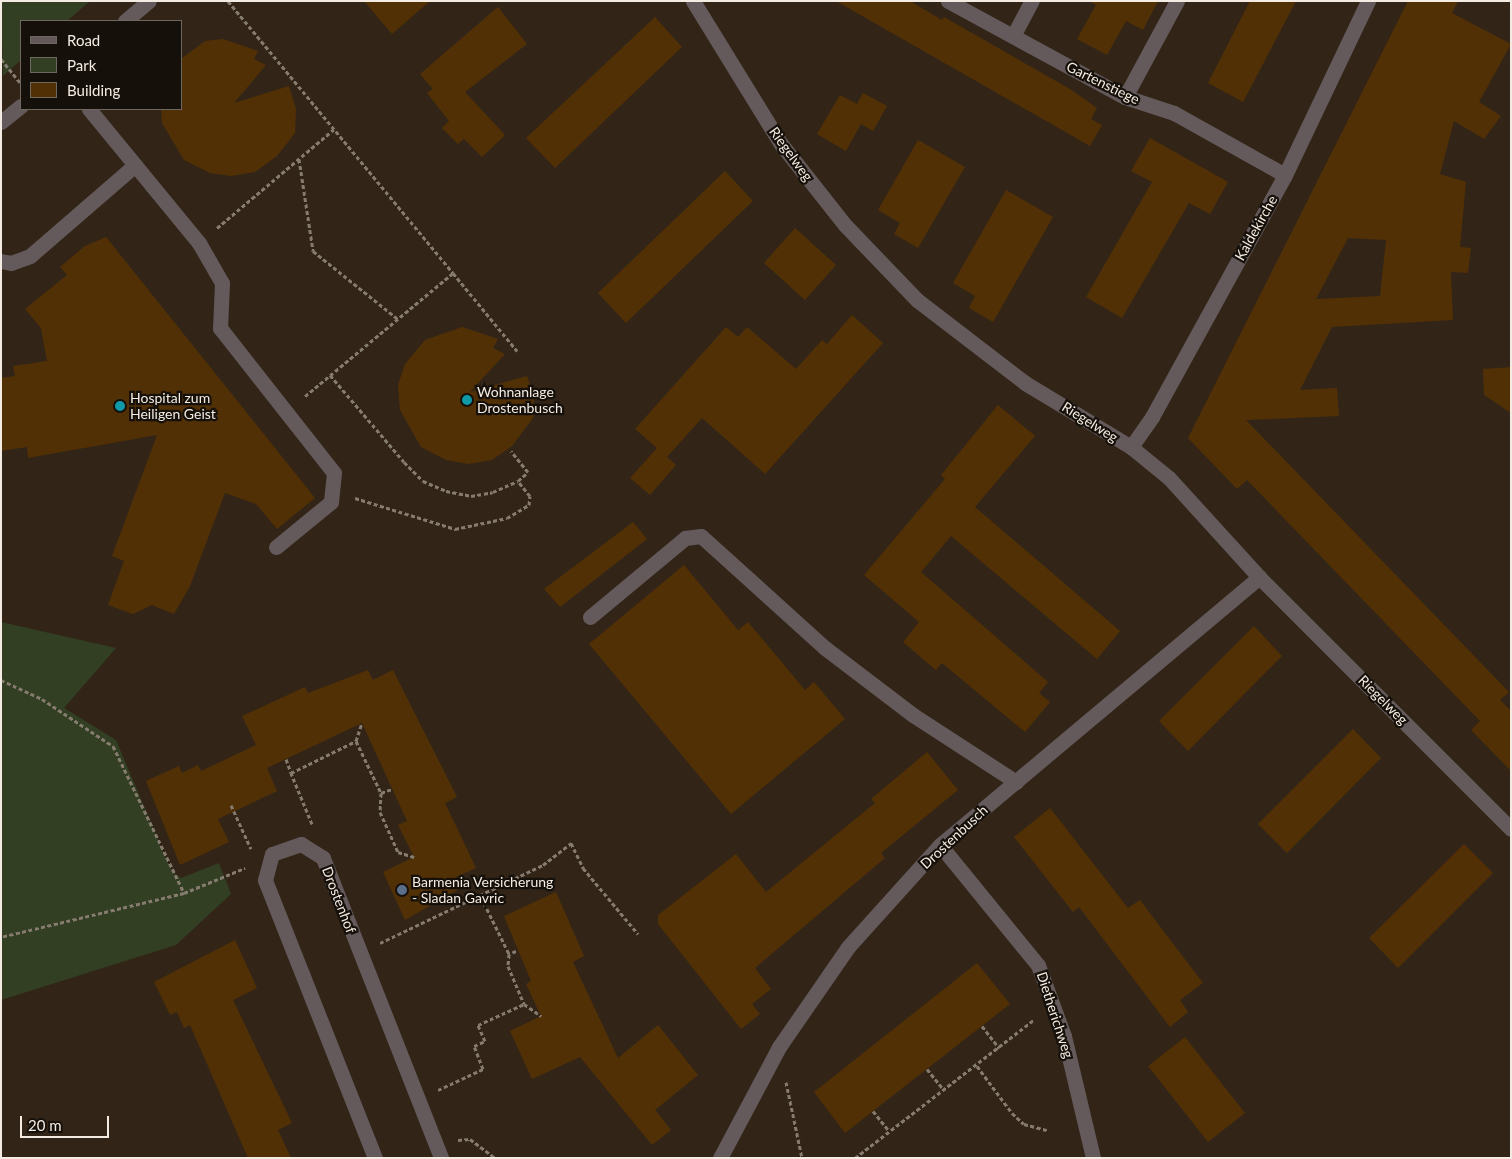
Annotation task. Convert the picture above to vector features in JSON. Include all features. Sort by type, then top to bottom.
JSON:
[{"type":"street","points":[[125,20],[149,1]]},
{"type":"street","name":"Riegelweg","points":[[693,1],[782,144],[845,225],[917,300],[1025,383],[1131,447],[1169,478],[1259,577],[1511,829]]},
{"type":"street","name":"Gartenstiege","points":[[948,1],[1126,97],[1174,112],[1285,175]]},
{"type":"street","points":[[1013,36],[1032,1]]},
{"type":"street","points":[[1126,97],[1177,1]]},
{"type":"street","name":"Kaldekirche","points":[[1131,447],[1152,417],[1285,175],[1368,1]]},
{"type":"street","points":[[1,122],[20,107]]},
{"type":"street","points":[[91,110],[199,243],[222,284],[220,328],[288,410],[334,473],[334,492],[331,502],[276,547]]},
{"type":"street","points":[[1,261],[11,263],[30,256],[135,165]]},
{"type":"street","points":[[590,617],[685,538],[701,536],[825,648],[913,715],[1016,782]]},
{"type":"street","name":"Drostenbusch","points":[[720,1158],[779,1047],[848,947],[940,846],[1259,577]]},
{"type":"street","name":"Drostenhof","points":[[268,867],[272,854],[301,844],[323,858],[358,953],[441,1158]]},
{"type":"street","name":"Dietherichweg","points":[[940,846],[1038,965],[1064,1036],[1092,1158]]},
{"type":"street","points":[[268,867],[265,880],[375,1158]]},
{"type":"path","points":[[228,1],[517,352]]},
{"type":"path","points":[[1,59],[20,83]]},
{"type":"path","points":[[199,243],[334,128]]},
{"type":"path","points":[[298,159],[313,251],[398,319]]},
{"type":"path","points":[[288,410],[454,274]]},
{"type":"path","points":[[330,375],[423,481],[446,491],[471,496],[493,492],[518,481],[528,472],[511,451]]},
{"type":"path","points":[[334,492],[456,529],[507,518],[529,505],[530,496],[518,481]]},
{"type":"path","points":[[1,680],[42,700],[113,746],[184,893]]},
{"type":"path","points":[[362,723],[356,741],[382,794],[380,812],[398,852],[414,857]]},
{"type":"path","points":[[291,773],[356,741]]},
{"type":"path","points":[[286,759],[305,801]]},
{"type":"path","points":[[382,794],[392,789]]},
{"type":"path","points":[[231,805],[248,845]]},
{"type":"path","points":[[358,953],[481,897],[543,865],[571,843],[584,868],[638,934]]},
{"type":"path","points":[[1,937],[184,893],[249,866],[268,867]]},
{"type":"path","points":[[481,897],[509,954],[508,966],[524,1004],[541,1016]]},
{"type":"path","points":[[509,954],[516,951]]},
{"type":"path","points":[[417,1099],[483,1069],[474,1046],[485,1041],[478,1026],[524,1004]]},
{"type":"path","points":[[982,1026],[1000,1048]]},
{"type":"path","points":[[855,1158],[943,1089],[977,1066],[1016,1034]]},
{"type":"path","points":[[779,1047],[802,1158]]},
{"type":"path","points":[[977,1066],[1012,1113],[1024,1124],[1046,1130]]},
{"type":"path","points":[[927,1069],[943,1089]]},
{"type":"path","points":[[873,1111],[889,1131]]},
{"type":"path","points":[[476,1142],[495,1158]]},
{"type":"green space","points":[[1,1],[90,1],[68,20],[20,20],[20,61],[3,76]]},
{"type":"green space","points":[[1,622],[116,648],[64,708],[116,740],[171,870],[181,878],[219,863],[231,894],[176,945],[1,1000]]},
{"type":"building","points":[[364,1],[430,1],[392,34]]},
{"type":"building","points":[[836,1],[910,1],[942,20],[944,17],[1070,89],[1097,108],[1091,119],[1102,125],[1090,146]]},
{"type":"building","points":[[1089,1],[1158,1],[1143,30],[1126,21],[1107,55],[1077,39],[1096,5]]},
{"type":"building","points":[[1250,1],[1296,1],[1243,102],[1208,83]]},
{"type":"building","points":[[1408,1],[1458,1],[1452,13],[1511,44],[1479,102],[1501,116],[1484,139],[1454,121],[1440,174],[1466,182],[1460,247],[1471,248],[1468,273],[1451,272],[1453,320],[1332,327],[1300,390],[1337,388],[1339,416],[1246,420],[1509,692],[1500,700],[1511,711],[1511,771],[1471,730],[1480,721],[1247,480],[1237,489],[1188,438]],"holes":[[[1348,238],[1386,240],[1380,296],[1316,299]]]},
{"type":"building","points":[[498,7],[527,44],[465,92],[505,135],[482,157],[464,139],[458,144],[442,128],[449,121],[427,93],[433,89],[420,74]]},
{"type":"building","points":[[655,17],[682,47],[555,168],[526,138]]},
{"type":"building","points":[[223,39],[258,51],[254,59],[266,65],[234,103],[289,86],[296,109],[295,133],[277,156],[255,172],[231,176],[210,173],[184,160],[162,123],[161,110],[182,110],[182,58],[205,41]]},
{"type":"building","points":[[863,93],[887,106],[873,131],[861,124],[846,151],[817,134],[840,95],[857,104]]},
{"type":"building","points":[[1150,138],[1228,182],[1210,214],[1189,203],[1122,318],[1086,297],[1152,182],[1131,171]]},
{"type":"building","points":[[918,140],[965,167],[918,248],[894,234],[900,223],[878,210]]},
{"type":"building","points":[[725,171],[753,201],[626,323],[598,293]]},
{"type":"building","points":[[1006,190],[1053,217],[993,322],[969,308],[975,296],[953,283]]},
{"type":"building","points":[[795,228],[836,265],[805,300],[764,263]]},
{"type":"building","name":"Hospital zum Heiligen Geist","points":[[106,237],[315,498],[277,529],[256,504],[225,493],[190,586],[174,614],[152,605],[133,614],[108,605],[124,561],[112,556],[157,435],[28,458],[27,447],[1,451],[1,378],[15,376],[13,366],[47,361],[41,328],[25,309],[67,275],[60,267],[85,246]]},
{"type":"building","points":[[852,315],[883,343],[765,474],[702,418],[667,457],[676,465],[650,495],[630,478],[657,448],[635,429],[726,327],[738,337],[747,327],[796,369],[822,340],[827,344]]},
{"type":"building","name":"Wohnanlage Drostenbusch","points":[[462,327],[498,339],[493,348],[505,354],[470,392],[527,376],[534,398],[533,418],[512,446],[492,460],[468,464],[446,460],[421,447],[400,410],[398,385],[405,364],[425,340]]},
{"type":"building","points":[[1511,367],[1511,413],[1484,395],[1483,369]]},
{"type":"building","points":[[998,405],[1035,436],[975,507],[1120,631],[1097,659],[951,536],[921,572],[1048,682],[1039,693],[1050,702],[1025,732],[942,663],[936,670],[903,642],[919,622],[864,575],[945,479],[941,475]]},
{"type":"building","points":[[633,522],[647,539],[560,607],[544,589]]},
{"type":"building","points":[[684,565],[738,630],[748,622],[805,690],[814,682],[845,719],[731,814],[589,644]]},
{"type":"building","points":[[1254,626],[1282,656],[1188,751],[1159,721]]},
{"type":"building","points":[[368,670],[373,680],[393,670],[457,797],[445,803],[476,868],[456,877],[461,888],[405,920],[383,872],[414,857],[398,825],[407,821],[362,723],[267,768],[277,791],[218,819],[229,842],[180,865],[146,781],[179,766],[182,773],[198,765],[201,771],[256,745],[242,716],[305,687],[308,693]]},
{"type":"building","points":[[1353,729],[1381,758],[1287,853],[1258,824]]},
{"type":"building","points":[[927,752],[958,790],[881,853],[885,858],[755,968],[771,989],[752,1004],[760,1014],[741,1029],[658,924],[658,915],[736,854],[766,892],[875,803],[871,799]]},
{"type":"building","points":[[1050,808],[1128,908],[1140,900],[1203,983],[1180,1000],[1188,1012],[1170,1027],[1079,907],[1073,912],[1014,837]]},
{"type":"building","points":[[1464,844],[1493,873],[1398,968],[1369,938]]},
{"type":"building","points":[[556,892],[584,956],[573,962],[618,1058],[658,1025],[698,1075],[655,1110],[671,1130],[652,1145],[580,1057],[532,1079],[510,1031],[541,1016],[526,984],[531,981],[504,916]]},
{"type":"building","points":[[235,940],[257,988],[233,1000],[292,1123],[278,1130],[291,1158],[248,1158],[190,1025],[184,1028],[177,1012],[170,1015],[154,982]]},
{"type":"building","points":[[977,963],[1010,1004],[845,1133],[814,1092]]},
{"type":"building","points":[[1185,1037],[1245,1113],[1208,1142],[1148,1066]]},
{"type":"place","name":"Wohnanlage Drostenbusch","points":[[467,400]]},
{"type":"place","name":"Hospital zum Heiligen Geist","points":[[120,406]]},
{"type":"place","name":"Barmenia Versicherung - Sladan Gavric","points":[[402,890]]}]
